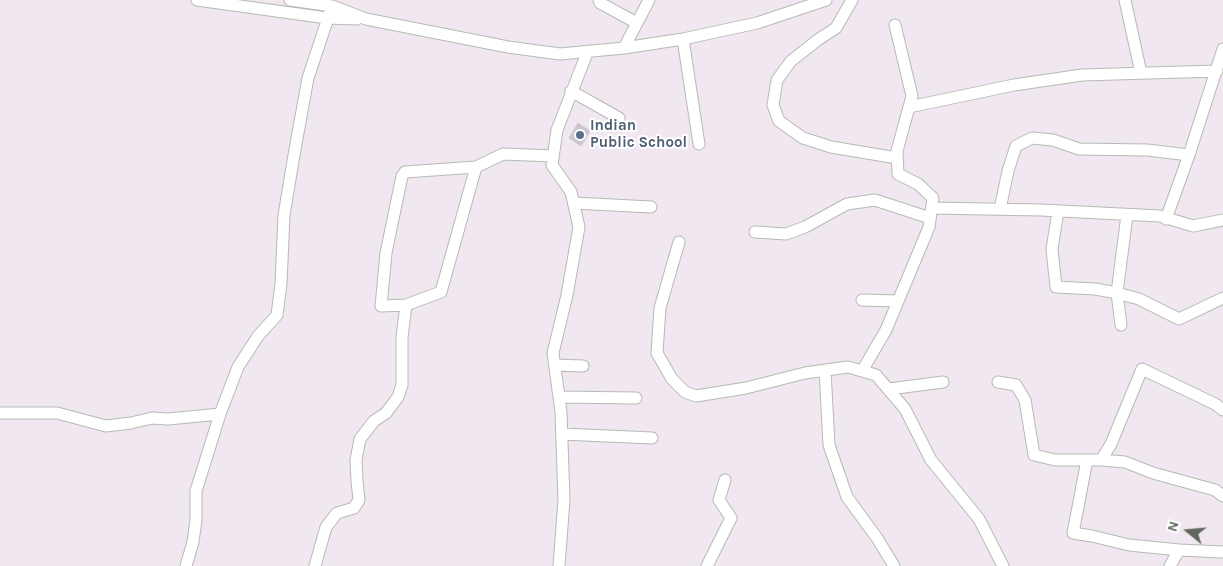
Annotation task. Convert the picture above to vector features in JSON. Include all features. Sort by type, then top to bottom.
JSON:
[{"type":"street","points":[[197,0],[327,18],[366,19],[508,47],[560,54],[588,53],[683,39],[757,23],[826,0]]},
{"type":"street","points":[[290,0],[332,6],[366,19]]},
{"type":"street","points":[[599,0],[600,3],[637,23]]},
{"type":"street","points":[[624,48],[649,0]]},
{"type":"street","points":[[852,0],[836,28],[791,61],[777,80],[773,105],[779,121],[803,138],[831,147],[897,158]]},
{"type":"street","points":[[1125,0],[1141,73]]},
{"type":"street","points":[[186,566],[195,527],[196,490],[220,414],[238,367],[258,336],[277,315],[281,284],[284,215],[294,155],[308,78],[332,6]]},
{"type":"street","points":[[862,371],[886,330],[929,227],[933,198],[918,184],[898,174],[897,151],[912,96],[895,25]]},
{"type":"street","points":[[683,39],[700,144]]},
{"type":"street","points":[[1166,219],[1223,49]]},
{"type":"street","points":[[559,566],[564,500],[562,434],[553,353],[567,295],[579,227],[572,192],[552,165],[557,130],[571,91],[588,53]]},
{"type":"street","points":[[909,106],[1014,85],[1072,76],[1217,71]]},
{"type":"street","points":[[571,91],[619,118]]},
{"type":"street","points":[[1000,209],[1008,171],[1016,146],[1032,138],[1052,140],[1079,149],[1147,150],[1189,155]]},
{"type":"street","points":[[476,167],[441,292],[406,305],[380,306],[386,253],[402,176],[405,172],[476,167],[503,154],[553,156]]},
{"type":"street","points":[[755,232],[786,234],[805,227],[847,204],[875,200],[931,213],[1000,209],[1160,216],[1193,226],[1223,220]]},
{"type":"street","points":[[574,203],[651,207]]},
{"type":"street","points":[[1058,211],[1052,249],[1056,287],[1095,289],[1117,293],[1140,299],[1179,319],[1223,298]]},
{"type":"street","points":[[1121,325],[1117,293],[1127,215]]},
{"type":"street","points":[[679,242],[660,308],[657,353],[672,379],[685,392],[696,396],[746,388],[805,373],[848,367],[876,375],[905,409],[931,460],[979,519],[1003,566]]},
{"type":"street","points":[[862,300],[898,302]]},
{"type":"street","points":[[315,566],[326,527],[337,513],[354,508],[359,500],[356,460],[360,439],[374,421],[386,413],[398,397],[402,385],[402,337],[406,305]]},
{"type":"street","points":[[555,365],[583,366]]},
{"type":"street","points":[[1101,460],[1111,444],[1142,369],[1215,404],[1223,410]]},
{"type":"street","points":[[825,370],[829,445],[847,497],[877,538],[894,566]]},
{"type":"street","points":[[889,389],[943,382]]},
{"type":"street","points":[[998,382],[1016,385],[1024,400],[1034,455],[1055,460],[1125,462],[1153,473],[1215,490],[1223,496]]},
{"type":"street","points":[[559,397],[636,398]]},
{"type":"street","points":[[0,413],[57,414],[106,426],[131,424],[152,418],[185,418],[220,414]]},
{"type":"street","points":[[562,434],[652,438]]},
{"type":"street","points":[[1087,460],[1073,533],[1129,545],[1223,552]]},
{"type":"street","points":[[708,566],[731,518],[719,500],[725,480]]},
{"type":"street","points":[[1170,566],[1179,550]]},
{"type":"building","points":[[578,123],[590,131],[581,146],[569,138]]},
{"type":"place","name":"Indian Public School","points":[[580,135]]}]
